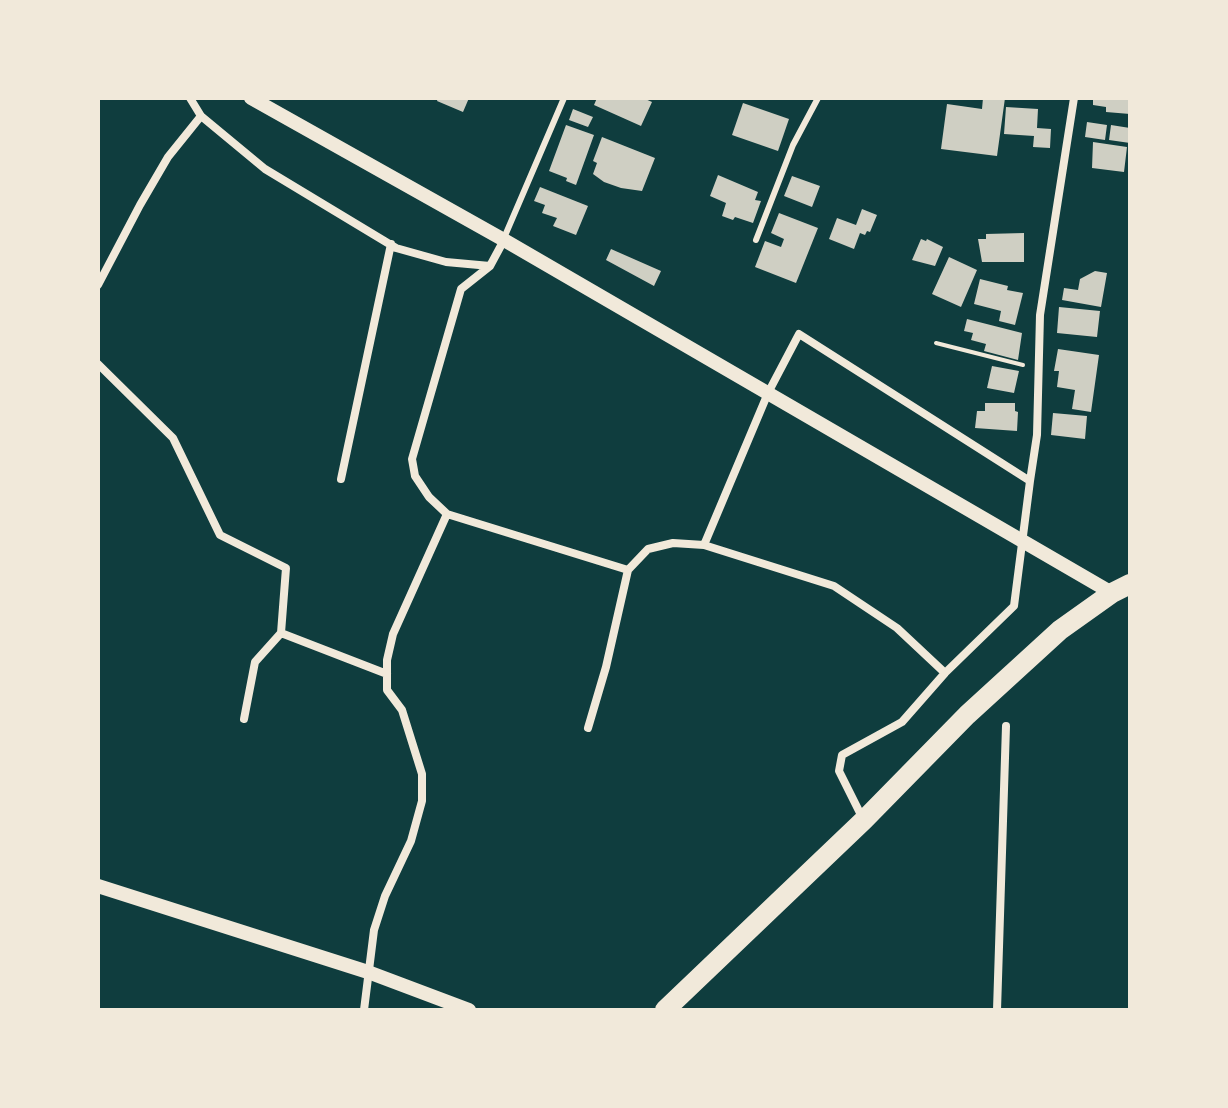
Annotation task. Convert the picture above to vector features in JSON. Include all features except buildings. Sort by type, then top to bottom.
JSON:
[{"type":"main road","points":[[665,1010],[864,820],[967,715],[1060,630],[1121,588]]},
{"type":"street","points":[[190,98],[201,116],[265,169],[396,248],[446,262],[490,266]]},
{"type":"street","points":[[251,98],[768,393],[1121,588]]},
{"type":"street","points":[[864,820],[839,771],[842,755],[902,722],[945,673],[1014,606],[1037,435],[1040,315],[1074,98]]},
{"type":"street","points":[[98,285],[168,157],[201,116]]},
{"type":"street","points":[[504,240],[490,266],[461,289],[412,459],[415,476],[429,497],[447,514],[628,570]]},
{"type":"street","points":[[341,479],[391,244]]},
{"type":"street","points":[[704,545],[768,393],[799,334],[1030,481]]},
{"type":"street","points":[[98,364],[173,438],[220,535],[286,568],[281,633],[255,662],[244,719]]},
{"type":"street","points":[[364,1010],[374,930],[385,896],[411,841],[422,801],[422,774],[402,710],[387,690],[387,660],[393,634],[447,514]]},
{"type":"street","points":[[588,728],[606,667],[628,570],[648,549],[673,543],[704,545],[834,586],[897,628],[945,673]]},
{"type":"street","points":[[281,633],[387,674]]},
{"type":"street","points":[[997,1010],[1006,726]]},
{"type":"street","points":[[98,886],[368,972],[469,1010]]},
{"type":"lane","points":[[504,240],[564,98]]},
{"type":"lane","points":[[756,240],[793,145],[818,98]]},
{"type":"path","points":[[936,343],[1038,369]]}]
